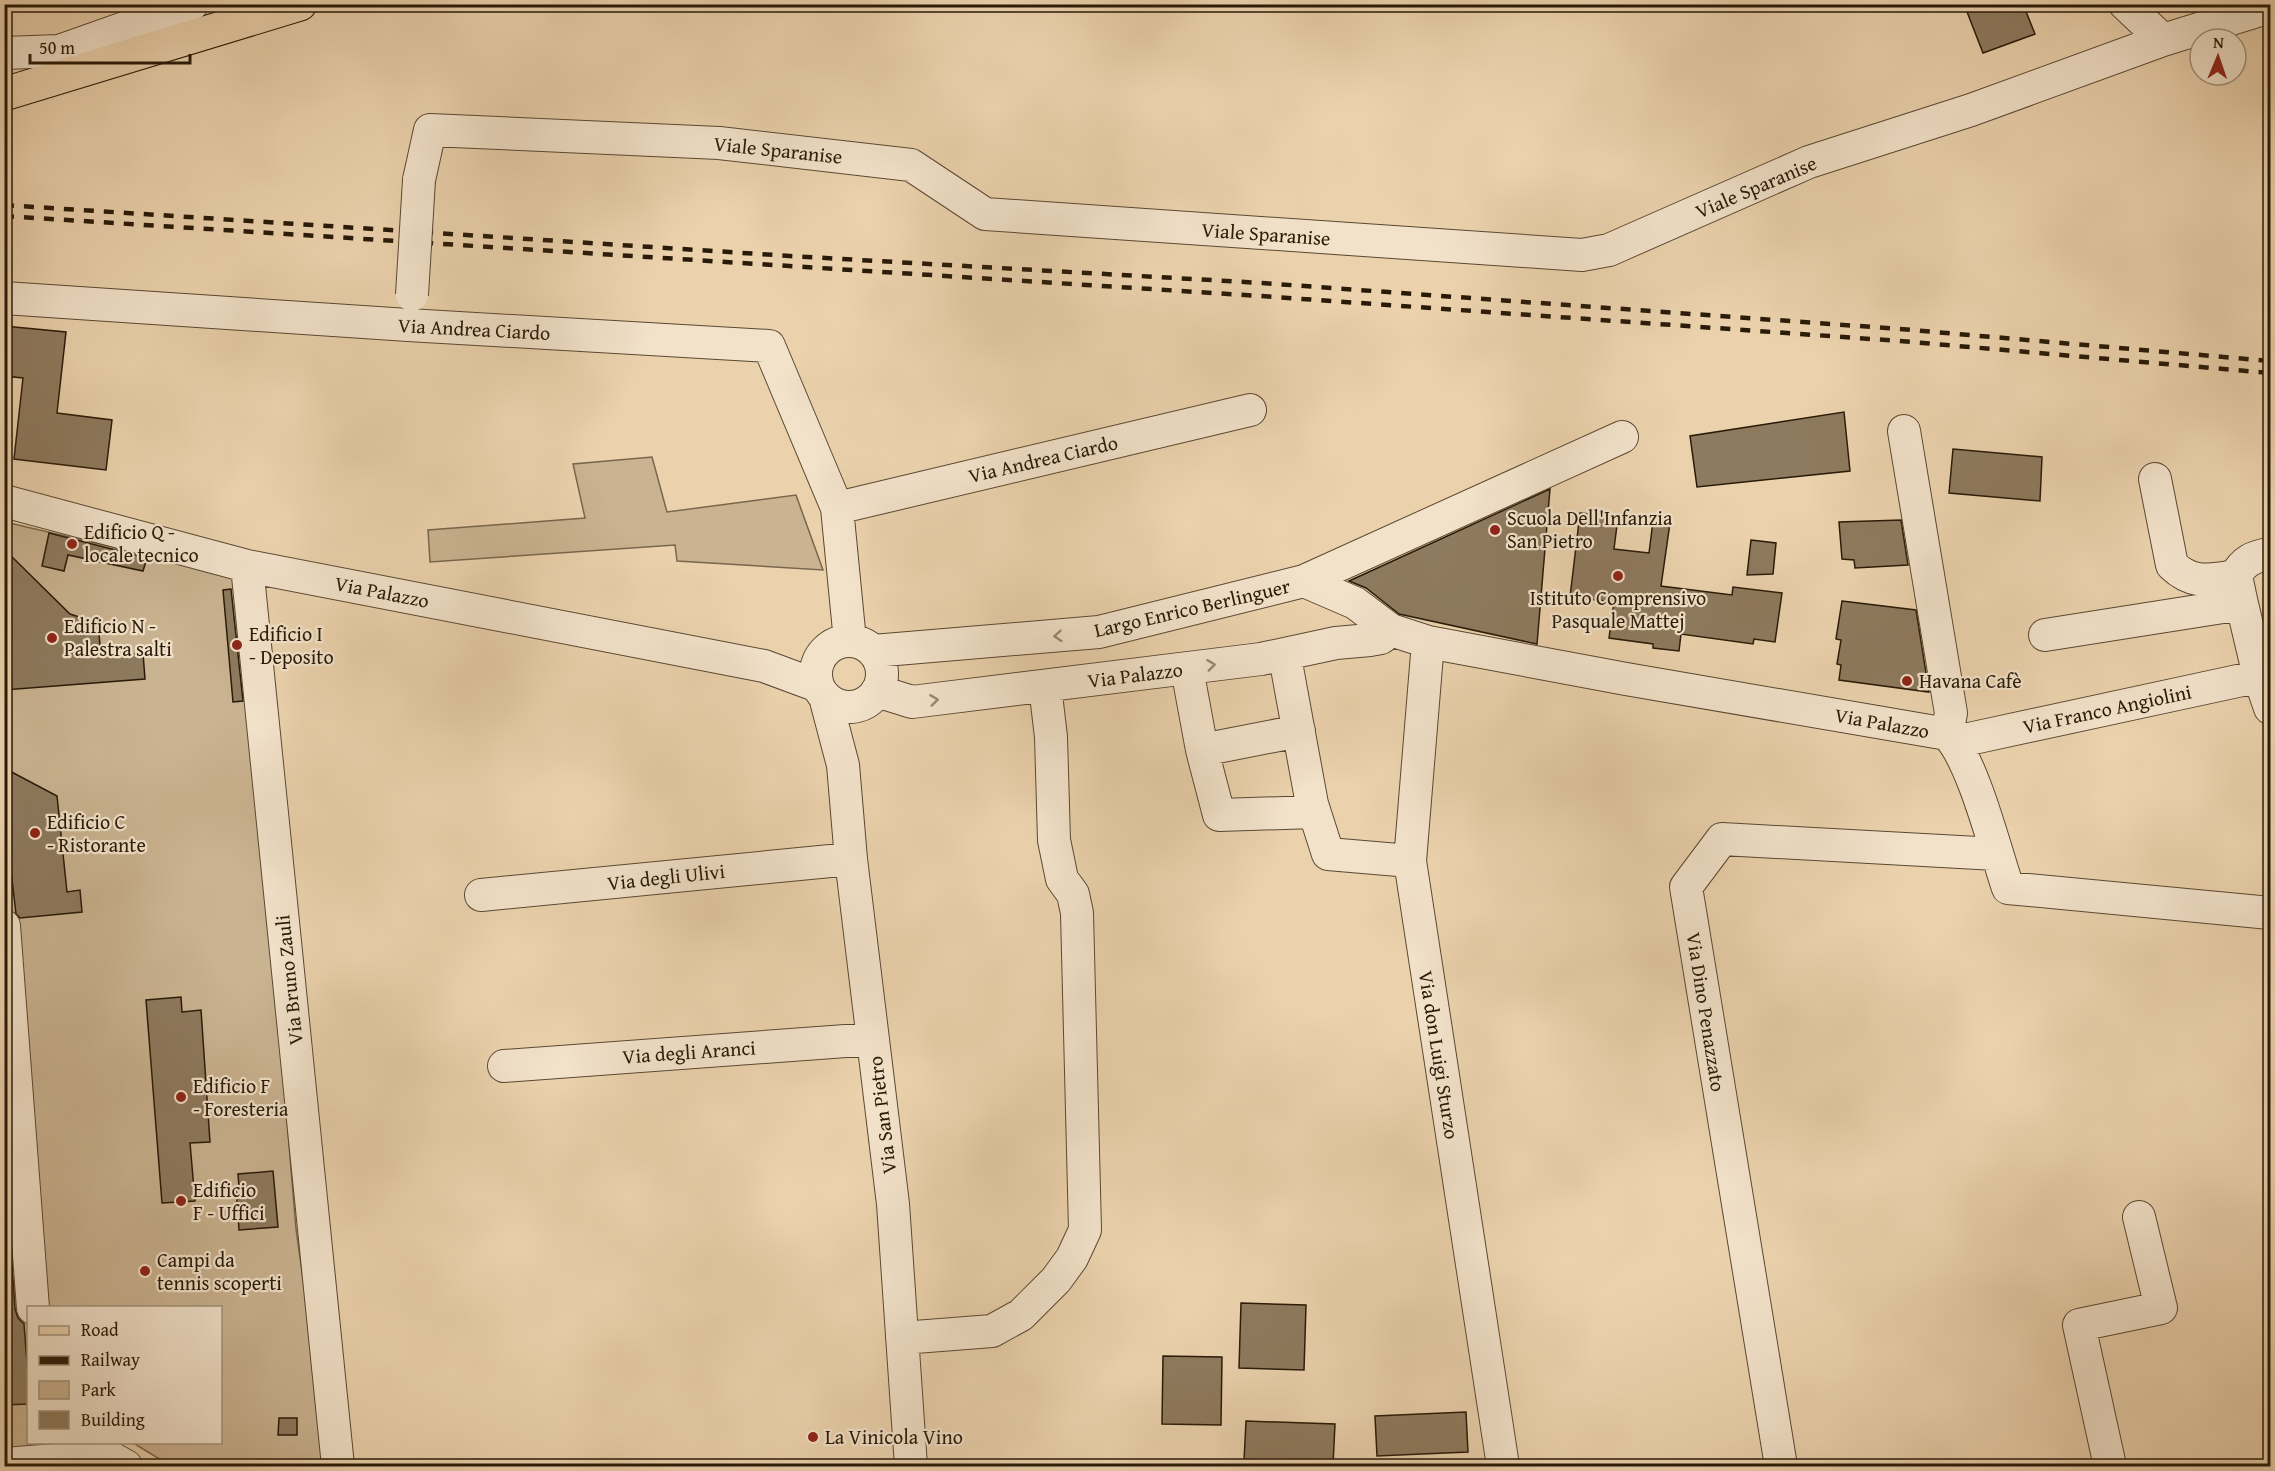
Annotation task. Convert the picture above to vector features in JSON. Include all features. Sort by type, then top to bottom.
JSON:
[{"type":"main road","points":[[4,94],[300,4]]},
{"type":"street","points":[[2125,4],[2163,40]]},
{"type":"street","points":[[4,53],[59,51],[177,7],[174,44]]},
{"type":"street","name":"Viale Sparanise","points":[[410,310],[419,180],[430,130],[719,143],[911,165],[985,214],[1582,255],[1609,250],[1809,162],[1971,110],[2163,40],[2271,7]]},
{"type":"street","name":"Via Andrea Ciardo","points":[[4,298],[410,310],[769,346],[837,508],[851,646]]},
{"type":"street","name":"Via Andrea Ciardo","points":[[837,508],[1250,410]]},
{"type":"street","points":[[1904,431],[1951,713],[1951,738]]},
{"type":"street","name":"Largo Enrico Berlinguer","points":[[851,646],[1099,632],[1316,585],[1622,437]]},
{"type":"street","points":[[2155,479],[2172,565],[2188,578],[2238,590]]},
{"type":"street","name":"Via Palazzo","points":[[4,501],[247,566],[764,666],[821,692]]},
{"type":"street","points":[[2271,554],[2254,556],[2239,569],[2238,590],[2265,675],[2271,708]]},
{"type":"street","name":"Via Bruno Zauli","points":[[247,566],[338,1467]]},
{"type":"street","points":[[1316,585],[1355,603],[1390,630]]},
{"type":"street","points":[[1316,585],[1335,602],[1338,618],[1330,636],[1318,647]]},
{"type":"street","points":[[2045,635],[2238,590]]},
{"type":"street","name":"Via Palazzo","points":[[875,694],[912,702],[1045,686],[1261,659],[1318,647],[1381,638],[1390,630],[1428,642],[1951,738],[1974,786],[2008,888],[2271,913]]},
{"type":"street","name":"Via don Luigi Sturzo","points":[[1428,642],[1410,861],[1503,1467]]},
{"type":"street","points":[[851,646],[881,666],[882,680],[875,694],[864,704],[849,707],[834,704],[821,692],[817,666],[820,657],[851,646]]},
{"type":"street","name":"Via Palazzo","points":[[764,666],[851,646]]},
{"type":"street","points":[[1287,668],[1314,812],[1328,854],[1410,861]]},
{"type":"street","name":"Via Franco Angiolini","points":[[1951,738],[2265,675]]},
{"type":"street","points":[[1190,685],[1202,750],[1219,815],[1314,812]]},
{"type":"street","points":[[902,1338],[992,1332],[1021,1315],[1056,1280],[1072,1258],[1085,1230],[1077,913],[1073,894],[1062,879],[1054,840],[1051,737],[1045,686]]},
{"type":"street","name":"Via San Pietro","points":[[821,692],[843,765],[851,859],[892,1204],[911,1467]]},
{"type":"street","name":"Via San Pietro","points":[[843,765],[875,694]]},
{"type":"street","points":[[1202,750],[1299,731]]},
{"type":"street","name":"Via Dino Penazzato","points":[[1781,1467],[1686,887],[1722,839],[1996,854]]},
{"type":"street","name":"Via degli Ulivi","points":[[481,895],[851,859]]},
{"type":"street","points":[[4,926],[33,1306]]},
{"type":"street","name":"Via degli Aranci","points":[[504,1066],[873,1039]]},
{"type":"street","points":[[2109,1467],[2079,1325],[2162,1308],[2139,1217]]},
{"type":"street","points":[[4,1464],[43,1455],[108,1456],[126,1467]]},
{"type":"green space","points":[[652,457],[667,512],[796,495],[823,570],[677,561],[675,545],[430,562],[428,530],[585,518],[573,464]]},
{"type":"green space","points":[[5,522],[242,577],[296,1229],[329,1466],[171,1466],[135,1444],[222,1444],[222,1306],[27,1306],[27,1444],[108,1444],[5,1451]]},
{"type":"building","points":[[1964,4],[2023,4],[2035,34],[1983,53]]},
{"type":"building","points":[[4,326],[66,332],[57,413],[112,420],[106,470],[14,459],[23,378],[4,376]]},
{"type":"building","points":[[1844,412],[1850,471],[1697,487],[1690,436]]},
{"type":"building","points":[[1953,449],[2042,457],[2040,501],[1949,493]]},
{"type":"building","name":"Scuola Dell'Infanzia San Pietro","points":[[1550,489],[1537,644],[1399,614],[1366,588],[1349,581]]},
{"type":"building","name":"Istituto Comprensivo Pasquale Mattej","points":[[1580,513],[1618,517],[1614,549],[1649,553],[1653,521],[1670,523],[1661,586],[1732,595],[1733,587],[1782,593],[1775,642],[1754,639],[1753,644],[1681,634],[1679,651],[1653,648],[1653,644],[1609,638],[1614,602],[1570,597]]},
{"type":"building","points":[[1901,520],[1908,565],[1855,568],[1854,560],[1842,559],[1839,522]]},
{"type":"building","name":"Edificio Q - locale tecnico","points":[[49,533],[147,558],[143,571],[68,555],[64,571],[42,566]]},
{"type":"building","points":[[1751,540],[1776,543],[1773,574],[1747,575]]},
{"type":"building","name":"Edificio N - Palestra salti","points":[[4,549],[70,614],[98,623],[101,656],[143,653],[145,679],[4,690]]},
{"type":"building","points":[[231,589],[243,701],[233,702],[223,590]]},
{"type":"building","points":[[1842,601],[1916,610],[1929,692],[1839,680],[1841,665],[1837,664],[1841,640],[1836,639]]},
{"type":"building","name":"Edificio C - Ristorante","points":[[4,768],[57,796],[67,892],[80,890],[82,912],[20,918],[16,914],[4,811]]},
{"type":"building","name":"Edificio F - Foresteria","points":[[181,997],[182,1012],[201,1010],[210,1142],[190,1143],[195,1201],[162,1203],[146,1000]]},
{"type":"building","name":"Edificio F - Uffici","points":[[273,1171],[278,1227],[239,1230],[236,1187],[239,1187],[238,1174]]},
{"type":"building","points":[[4,1237],[10,1237],[15,1309],[18,1318],[24,1324],[27,1404],[4,1405]]},
{"type":"building","points":[[1241,1303],[1306,1305],[1304,1370],[1239,1368]]},
{"type":"building","points":[[1163,1356],[1222,1357],[1221,1425],[1162,1424]]},
{"type":"building","points":[[1466,1412],[1468,1452],[1377,1456],[1375,1416]]},
{"type":"building","points":[[279,1418],[297,1418],[297,1435],[278,1435]]},
{"type":"building","points":[[1246,1421],[1335,1424],[1333,1465],[1244,1461]]},
{"type":"railway","points":[[4,205],[790,256],[1262,283],[1900,329],[2270,361]]},
{"type":"railway","points":[[4,216],[1260,296],[1900,341],[2270,373]]},
{"type":"place","name":"Scuola Dell'Infanzia San Pietro","points":[[1495,530]]},
{"type":"place","name":"Edificio Q - locale tecnico","points":[[72,544]]},
{"type":"place","name":"Istituto Comprensivo Pasquale Mattej","points":[[1618,576]]},
{"type":"place","name":"Edificio N - Palestra salti","points":[[52,638]]},
{"type":"place","name":"Edificio I - Deposito","points":[[237,645]]},
{"type":"place","name":"Havana Cafè","points":[[1907,681]]},
{"type":"place","name":"Edificio C - Ristorante","points":[[35,833]]},
{"type":"place","name":"Edificio F - Foresteria","points":[[181,1097]]},
{"type":"place","name":"Edificio F - Uffici","points":[[181,1201]]},
{"type":"place","name":"Campi da tennis scoperti","points":[[145,1271]]},
{"type":"place","name":"La Vinicola Vino","points":[[813,1437]]}]
